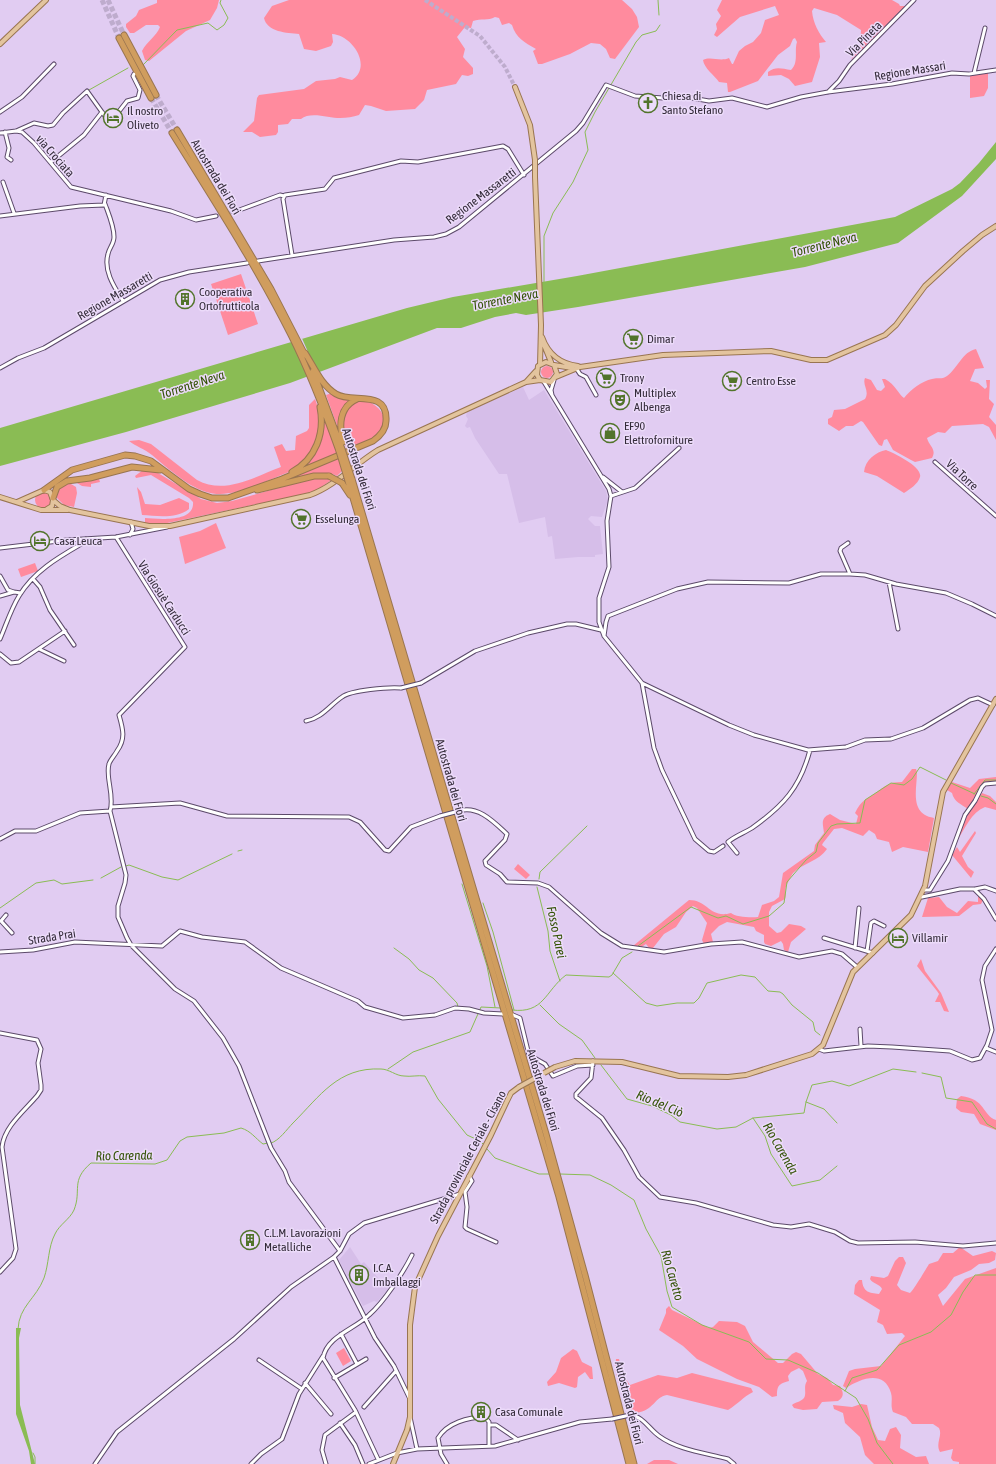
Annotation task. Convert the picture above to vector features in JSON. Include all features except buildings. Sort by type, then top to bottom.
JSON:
[{"type":"highway","points":[[122,37],[153,96]]},
{"type":"highway","name":"Autostrada dei Fiori","points":[[174,132],[270,290],[305,353],[348,465],[350,480],[546,1134],[583,1267],[634,1464]]},
{"type":"highway","name":"Autostrada dei Fiori","points":[[270,290],[319,392]]},
{"type":"highway","points":[[44,490],[72,470],[118,457],[130,456],[143,458],[189,489],[206,496],[228,498],[282,479],[373,441],[381,434],[386,422],[383,408],[372,399],[348,398],[337,395],[321,380],[305,353]]},
{"type":"highway","points":[[282,479],[306,462],[318,444],[322,418],[319,392]]},
{"type":"highway","points":[[342,449],[340,429],[342,417],[347,405],[359,398]]},
{"type":"highway","name":"Autostrada dei Fiori","points":[[342,449],[359,518],[557,1189],[629,1464]]},
{"type":"highway","points":[[53,499],[57,486],[67,481],[90,478],[132,467],[161,470]]},
{"type":"highway","points":[[252,490],[263,490],[314,476],[330,476],[342,483],[349,492],[359,518]]},
{"type":"main road","points":[[0,44],[46,0]]},
{"type":"main road","points":[[516,87],[530,125],[535,160],[541,325],[540,365]]},
{"type":"main road","points":[[0,497],[36,507],[41,510],[70,510],[155,526],[170,526],[310,495],[321,491],[360,461],[378,450],[526,382],[555,378],[577,368],[663,355],[761,351],[782,352],[811,360],[827,360],[885,335],[896,325],[925,286],[963,250],[996,226]]},
{"type":"main road","points":[[541,336],[545,352],[557,371],[555,378]]},
{"type":"main road","points":[[543,341],[555,357],[577,368]]},
{"type":"main road","points":[[526,382],[540,365],[546,362],[577,368]]},
{"type":"main road","points":[[536,371],[542,381]]},
{"type":"main road","points":[[16,502],[44,490],[50,492],[53,499],[60,506],[70,510]]},
{"type":"main road","points":[[35,494],[33,502],[36,507]]},
{"type":"main road","points":[[47,509],[52,506],[53,499]]},
{"type":"main road","points":[[819,1049],[826,1039],[850,980],[857,967],[911,915],[922,897],[943,792],[996,699]]},
{"type":"main road","name":"Strada provinciale Ceriale - Cisano","points":[[393,1464],[407,1430],[410,1416],[410,1325],[415,1287],[432,1247],[509,1097],[519,1087],[569,1061],[593,1063],[622,1062],[679,1076],[728,1077],[765,1069],[812,1054],[819,1049]]},
{"type":"street","name":"Via Pineta","points":[[828,92],[839,81],[850,65],[914,0]]},
{"type":"street","points":[[974,73],[985,28]]},
{"type":"street","points":[[0,112],[22,97],[54,64]]},
{"type":"street","name":"Regione Massari","points":[[604,86],[635,96],[663,98],[686,97],[709,101],[732,98],[763,107],[828,92],[892,84],[952,73],[974,73],[996,70]]},
{"type":"street","points":[[0,133],[16,131],[34,123],[48,126],[53,125],[63,113],[87,91],[105,116],[113,118],[127,101],[138,98],[140,90],[133,76],[134,74]]},
{"type":"street","name":"Regione Massaretti","points":[[258,261],[394,240],[434,237],[446,234],[459,227],[576,131],[589,114],[604,86]]},
{"type":"street","points":[[51,162],[84,135],[102,112]]},
{"type":"street","name":"via Crociata","points":[[16,131],[22,132],[51,162],[71,187],[171,211],[196,220],[216,216]]},
{"type":"street","points":[[5,132],[9,148],[7,157],[11,160]]},
{"type":"street","points":[[234,212],[280,195],[284,196],[325,190],[334,178],[401,161],[418,162],[503,146],[508,149],[524,175]]},
{"type":"street","points":[[3,182],[14,213]]},
{"type":"street","points":[[106,195],[105,204],[114,235],[113,244],[107,255],[107,266],[109,275],[123,301]]},
{"type":"street","points":[[284,196],[292,255]]},
{"type":"street","points":[[0,216],[14,213],[105,204]]},
{"type":"street","name":"Regione Massaretti","points":[[0,368],[18,358],[44,348],[160,280],[170,276],[247,263]]},
{"type":"street","points":[[577,368],[580,374],[586,377],[596,395]]},
{"type":"street","points":[[552,399],[551,390],[555,378]]},
{"type":"street","points":[[542,381],[602,476],[611,496],[607,516],[609,567],[599,598],[599,622],[604,636],[642,683],[729,725],[754,735],[810,750],[846,747],[865,740],[891,739],[923,728],[970,700],[978,698],[993,705]]},
{"type":"street","points":[[611,496],[622,492],[628,492],[635,488],[679,448]]},
{"type":"street","name":"Via Torre","points":[[935,462],[996,516]]},
{"type":"street","points":[[602,476],[622,492]]},
{"type":"street","points":[[130,535],[133,529],[131,522]]},
{"type":"street","points":[[0,548],[67,540],[116,537],[170,526]]},
{"type":"street","name":"Via Giosuè Carducci","points":[[116,537],[133,567],[185,647],[119,713],[123,740],[108,768],[111,809],[126,875],[118,906],[118,917],[131,945],[175,989],[194,1001],[210,1019],[239,1066],[271,1148],[289,1182],[340,1251]]},
{"type":"street","points":[[0,639],[21,593],[33,579],[57,558],[83,543],[86,539]]},
{"type":"street","points":[[848,543],[841,548],[840,551],[850,574]]},
{"type":"street","points":[[604,636],[608,616],[677,589],[708,582],[751,581],[789,583],[821,574],[872,576],[889,582],[946,594],[972,604],[996,616]]},
{"type":"street","points":[[0,576],[6,588],[14,592],[21,593]]},
{"type":"street","points":[[33,579],[40,587],[50,610],[74,645]]},
{"type":"street","points":[[889,582],[898,629]]},
{"type":"street","points":[[2,595],[6,588]]},
{"type":"street","points":[[2,595],[14,592]]},
{"type":"street","points":[[306,721],[320,716],[348,693],[382,688],[401,688],[422,683],[475,651],[515,636],[567,624],[576,624],[601,630]]},
{"type":"street","points":[[1,655],[14,661],[23,660],[65,631]]},
{"type":"street","points":[[39,649],[64,661]]},
{"type":"street","points":[[642,683],[655,749],[662,770],[692,834],[709,851],[714,852],[723,846]]},
{"type":"street","points":[[737,853],[728,842],[751,829],[779,808],[803,775],[810,750]]},
{"type":"street","points":[[924,890],[930,890],[936,884],[954,848],[965,815],[976,801],[982,787],[985,784],[996,783]]},
{"type":"street","points":[[0,840],[15,831],[36,831],[80,813],[180,803],[227,816],[349,817],[360,822],[385,850],[389,851],[411,827],[440,816],[468,809],[477,811],[507,834],[505,840],[485,861],[486,865],[500,874],[507,882],[538,883],[549,887],[601,933],[622,946],[664,952],[711,944],[742,942],[799,957],[832,950],[842,954],[857,967]]},
{"type":"street","points":[[922,897],[960,889],[984,888],[996,891]]},
{"type":"street","points":[[974,889],[984,899],[996,918]]},
{"type":"street","points":[[854,948],[859,917],[858,908]]},
{"type":"street","points":[[6,915],[2,921],[12,933]]},
{"type":"street","points":[[867,951],[871,922],[874,921],[884,926]]},
{"type":"street","name":"Strada Prai","points":[[0,952],[33,950],[75,942],[162,946],[180,931],[202,937],[245,942],[281,968],[356,1000],[365,1007],[402,1018],[412,1019],[435,1015],[455,1008],[503,1014]]},
{"type":"street","points":[[824,938],[873,953]]},
{"type":"street","points":[[819,1049],[824,1050],[861,1046],[892,1046],[950,1051],[972,1060],[980,1058],[991,1035],[992,1026],[982,980],[985,966],[996,949]]},
{"type":"street","points":[[513,1015],[520,1018],[529,1055],[545,1064],[553,1076],[577,1066],[593,1063],[591,1078],[576,1094],[576,1097],[602,1118],[620,1144],[639,1178],[660,1197],[696,1203],[773,1225],[791,1227],[809,1224],[824,1228],[850,1241],[858,1243],[915,1242],[963,1246],[996,1243]]},
{"type":"street","points":[[860,1029],[861,1046]]},
{"type":"street","points":[[0,1033],[37,1040],[41,1049],[38,1063],[41,1090],[3,1138],[2,1147],[16,1249],[13,1258],[0,1272]]},
{"type":"street","points":[[986,1048],[996,1052]]},
{"type":"street","points":[[469,1176],[472,1181],[466,1192],[467,1207],[465,1227],[496,1242]]},
{"type":"street","points":[[95,1464],[116,1432],[234,1339],[291,1287],[334,1257],[340,1251],[349,1234],[364,1223],[460,1194]]},
{"type":"street","points":[[250,1464],[282,1439],[302,1389],[323,1355],[341,1334],[365,1319],[390,1289],[412,1254]]},
{"type":"street","points":[[334,1257],[377,1343],[396,1371],[409,1397]]},
{"type":"street","points":[[341,1334],[357,1364]]},
{"type":"street","points":[[323,1355],[324,1362],[356,1412],[378,1459]]},
{"type":"street","points":[[334,1378],[366,1359]]},
{"type":"street","points":[[259,1360],[302,1389]]},
{"type":"street","points":[[364,1407],[396,1371]]},
{"type":"street","points":[[306,1383],[331,1414]]},
{"type":"street","points":[[326,1464],[322,1450],[323,1440],[328,1432],[356,1412]]},
{"type":"street","points":[[369,1464],[378,1459],[397,1453],[417,1449],[489,1446],[518,1440],[580,1422],[612,1419],[630,1414],[638,1417],[658,1436],[671,1443],[728,1459],[734,1464]]},
{"type":"street","points":[[410,1416],[417,1449]]},
{"type":"street","points":[[447,1464],[444,1462],[438,1438],[447,1427],[478,1417],[485,1417],[489,1425],[489,1446]]},
{"type":"street","points":[[340,1423],[355,1445],[363,1464]]},
{"type":"street","points":[[489,1425],[496,1425],[518,1440]]},
{"type":"shaded area","points":[[157,0],[219,0],[217,8],[210,20],[186,31],[149,61],[145,60],[142,51],[160,27],[158,25],[146,25],[134,33],[130,33],[126,27],[126,24],[136,16],[139,10],[157,3]]},
{"type":"shaded area","points":[[289,0],[622,0],[632,9],[637,17],[639,27],[615,59],[610,58],[606,49],[600,44],[591,43],[570,54],[538,64],[533,51],[536,49],[524,42],[518,36],[512,25],[509,23],[502,25],[499,18],[495,17],[476,20],[473,21],[471,28],[465,27],[457,37],[465,49],[463,57],[473,68],[473,74],[468,76],[462,75],[456,84],[427,90],[424,100],[415,109],[386,111],[365,105],[359,115],[352,117],[340,118],[309,115],[301,119],[292,119],[288,124],[278,125],[278,132],[276,135],[260,137],[252,132],[243,132],[254,121],[257,98],[259,95],[304,89],[316,81],[340,77],[352,80],[358,74],[361,67],[360,60],[353,45],[339,36],[332,34],[333,42],[331,46],[316,51],[304,49],[299,34],[278,31],[269,26],[264,18],[272,6]]},
{"type":"shaded area","points":[[722,0],[892,0],[900,6],[906,6],[851,60],[860,45],[861,30],[837,15],[814,8],[812,11],[815,24],[826,42],[819,43],[820,57],[812,82],[795,86],[789,79],[781,75],[768,76],[768,72],[774,69],[779,68],[791,70],[796,60],[797,42],[795,38],[790,46],[778,55],[758,81],[728,92],[727,83],[719,82],[707,69],[703,60],[729,58],[733,64],[739,51],[753,42],[761,33],[765,20],[779,15],[775,6],[740,17],[717,37],[714,35],[717,29],[716,24],[721,16],[717,10]]},
{"type":"shaded area","points":[[988,73],[988,88],[984,96],[970,98],[970,75]]},
{"type":"shaded area","points":[[241,274],[258,324],[228,335],[211,284]]},
{"type":"shaded area","points":[[976,349],[984,368],[975,369],[970,381],[978,383],[985,389],[987,387],[986,380],[990,380],[989,399],[994,404],[989,417],[996,425],[996,440],[989,427],[983,424],[952,426],[945,433],[938,432],[927,438],[934,452],[932,458],[915,462],[893,450],[887,439],[884,440],[882,446],[879,445],[861,421],[853,426],[846,426],[839,431],[828,424],[828,419],[832,417],[834,410],[845,409],[865,399],[867,393],[864,383],[865,378],[871,380],[877,390],[881,391],[885,387],[882,379],[889,381],[904,398],[920,384],[934,378],[943,378],[947,376],[967,353]]},
{"type":"shaded area","points":[[549,366],[552,367],[552,377],[545,378],[542,377],[541,370],[542,367]]},
{"type":"shaded area","points":[[523,387],[529,400],[544,390],[606,491],[608,500],[602,517],[591,516],[588,519],[595,526],[600,526],[603,554],[595,555],[595,557],[555,559],[552,536],[548,537],[545,517],[519,523],[507,474],[499,474],[475,438],[470,427],[467,428],[465,426],[468,419],[466,416],[467,412]]},
{"type":"shaded area","points":[[332,393],[350,400],[343,408],[338,428],[326,395]]},
{"type":"shaded area","points":[[315,399],[320,421],[319,431],[312,450],[306,458],[289,472],[246,489],[230,493],[216,494],[203,491],[189,484],[149,453],[129,441],[139,440],[151,444],[197,480],[218,486],[239,483],[281,467],[274,447],[282,444],[286,451],[295,450],[296,436],[307,431],[309,428],[309,405]]},
{"type":"shaded area","points":[[364,400],[371,403],[381,411],[384,416],[383,427],[379,433],[370,440],[347,450],[343,427],[346,413],[350,407]]},
{"type":"shaded area","points":[[325,419],[337,454],[307,466],[319,445]]},
{"type":"shaded area","points":[[886,450],[913,465],[920,473],[918,482],[904,493],[877,476],[864,472],[866,464],[872,457]]},
{"type":"shaded area","points":[[338,458],[342,471],[337,476],[322,473],[313,474],[272,486]]},
{"type":"shaded area","points":[[143,470],[158,473],[201,499],[217,503],[232,501],[316,477],[333,479],[314,492],[158,525],[145,523],[145,518],[166,519],[182,517],[188,514],[192,509],[193,502],[189,498],[151,475],[136,478],[135,476]]},
{"type":"shaded area","points":[[99,479],[100,482],[91,484],[91,487],[82,486],[77,483]]},
{"type":"shaded area","points":[[66,484],[71,484],[76,487],[77,493],[74,507],[64,505],[57,498],[57,490]]},
{"type":"shaded area","points":[[137,487],[141,492],[145,504],[160,505],[179,498],[189,503],[189,509],[173,516],[142,515]]},
{"type":"shaded area","points":[[43,492],[49,494],[51,500],[49,506],[43,508],[37,506],[35,500],[37,494]]},
{"type":"shaded area","points":[[216,523],[226,548],[185,564],[179,537],[200,531]]},
{"type":"shaded area","points":[[35,563],[38,571],[21,577],[18,569]]},
{"type":"shaded area","points":[[912,769],[916,769],[917,772],[916,800],[918,806],[921,812],[926,816],[934,818],[928,852],[903,847],[892,852],[889,842],[877,839],[875,834],[869,830],[863,836],[842,828],[834,829],[822,845],[827,849],[824,853],[793,873],[786,886],[785,899],[772,906],[769,912],[769,926],[777,933],[781,932],[789,924],[801,926],[806,929],[791,942],[788,952],[784,950],[781,941],[771,946],[765,944],[764,935],[756,931],[754,927],[727,922],[719,926],[711,934],[713,942],[704,944],[702,940],[707,923],[697,908],[693,906],[686,912],[676,927],[664,934],[653,948],[649,948],[646,944],[640,948],[633,946],[689,900],[701,903],[718,914],[731,913],[743,917],[758,917],[762,905],[774,901],[779,897],[783,873],[814,851],[815,845],[824,833],[823,819],[825,817],[830,814],[840,820],[856,824],[858,816],[855,813],[862,802],[888,784],[902,782]]},
{"type":"shaded area","points":[[996,777],[996,782],[981,784],[976,798],[968,809],[956,801],[952,793],[947,790],[952,782],[970,788],[979,779]]},
{"type":"shaded area","points":[[982,793],[990,796],[996,802],[996,810],[985,807],[976,813],[969,821],[958,839],[968,813]]},
{"type":"shaded area","points":[[975,831],[976,833],[962,856],[968,867],[974,872],[971,878],[952,855],[957,847],[960,852]]},
{"type":"shaded area","points":[[518,864],[530,875],[526,879],[514,869]]},
{"type":"shaded area","points":[[978,896],[983,900],[981,904],[973,905],[959,916],[922,917],[928,898],[939,897],[947,907],[957,913],[968,901],[978,902]]},
{"type":"shaded area","points":[[921,959],[925,971],[941,993],[949,1012],[944,1011],[940,1002],[935,1002],[939,994],[917,966]]},
{"type":"shaded area","points":[[961,1096],[975,1100],[988,1115],[996,1120],[996,1130],[980,1124],[974,1114],[961,1112],[956,1108],[957,1099]]},
{"type":"shaded area","points":[[350,1247],[361,1264],[364,1262],[388,1289],[377,1302],[374,1301],[363,1306],[339,1260]]},
{"type":"shaded area","points":[[960,1247],[973,1256],[992,1251],[996,1253],[995,1260],[989,1263],[979,1264],[971,1270],[954,1277],[946,1288],[938,1295],[943,1306],[965,1279],[996,1268],[996,1464],[959,1464],[959,1462],[953,1461],[951,1458],[953,1449],[940,1452],[938,1446],[940,1434],[939,1428],[933,1424],[912,1424],[906,1417],[893,1412],[891,1393],[888,1386],[883,1381],[877,1378],[871,1378],[865,1379],[846,1388],[843,1386],[849,1371],[881,1366],[905,1336],[902,1333],[887,1334],[883,1325],[877,1322],[880,1310],[854,1294],[855,1285],[859,1280],[862,1280],[867,1291],[879,1294],[882,1289],[880,1286],[871,1281],[871,1276],[884,1278],[888,1276],[895,1261],[899,1257],[903,1257],[906,1263],[897,1285],[901,1290],[910,1293],[929,1264],[938,1261],[943,1253],[953,1253]]},
{"type":"shaded area","points":[[669,1306],[672,1310],[709,1328],[713,1327],[719,1321],[737,1322],[745,1326],[753,1342],[778,1363],[783,1363],[796,1352],[801,1354],[818,1374],[827,1378],[833,1385],[840,1386],[843,1392],[842,1397],[838,1401],[822,1402],[817,1409],[803,1410],[794,1408],[792,1405],[804,1398],[805,1385],[807,1381],[803,1371],[799,1368],[791,1372],[788,1376],[789,1381],[779,1386],[777,1389],[777,1396],[772,1397],[759,1387],[737,1379],[697,1359],[683,1346],[659,1330],[666,1313],[666,1309]]},
{"type":"shaded area","points":[[344,1348],[351,1361],[343,1366],[336,1353]]},
{"type":"shaded area","points":[[573,1349],[577,1351],[582,1362],[592,1367],[593,1379],[590,1379],[585,1372],[578,1377],[577,1387],[575,1388],[559,1383],[548,1386],[547,1382],[556,1372],[561,1358]]},
{"type":"shaded area","points":[[616,1359],[619,1359],[623,1375],[630,1385],[658,1375],[677,1378],[692,1373],[751,1388],[753,1392],[728,1410],[667,1395],[659,1398],[651,1407],[636,1413],[625,1406],[615,1369]]},
{"type":"shaded area","points":[[861,1404],[867,1405],[872,1427],[878,1440],[885,1441],[890,1429],[896,1427],[901,1435],[900,1448],[916,1457],[926,1456],[929,1464],[874,1464],[865,1455],[860,1437],[845,1423],[843,1413],[834,1409],[833,1405],[852,1407]]},
{"type":"shaded area","points":[[654,1460],[669,1460],[678,1464],[647,1464]]},
{"type":"water","name":"Torrente Neva","points":[[996,142],[996,159],[962,196],[898,243],[805,267],[578,307],[526,315],[516,313],[495,317],[461,328],[437,328],[290,383],[126,432],[0,466],[0,428],[407,308],[453,297],[577,276],[895,217],[952,189],[960,183],[979,163]]},
{"type":"water","points":[[16,1328],[21,1328],[19,1338],[20,1405],[35,1464],[31,1464],[29,1451],[16,1414]]},
{"type":"pier","points":[[301,336],[318,375],[308,379],[291,339]]},
{"type":"waterway","points":[[143,65],[177,30],[208,23],[217,30],[224,25],[228,18],[220,3],[221,0]]},
{"type":"waterway","points":[[658,0],[659,15]]},
{"type":"waterway","points":[[544,282],[544,236],[553,213],[573,182],[588,150],[585,132],[636,42],[642,35],[656,31],[660,25]]},
{"type":"waterway","points":[[89,90],[128,68]]},
{"type":"waterway","name":"Rio Carenda","points":[[638,946],[691,907],[718,918],[726,916],[743,924],[769,916],[784,903],[787,882],[806,860],[816,852],[818,843],[831,826],[837,824],[860,823],[865,800],[891,783],[904,785],[912,779],[920,767],[946,780]]},
{"type":"waterway","name":"Rio Carenda","points":[[974,794],[985,780],[996,780]]},
{"type":"waterway","name":"Rio Carenda","points":[[951,783],[975,794]]},
{"type":"waterway","points":[[981,796],[988,798],[996,804]]},
{"type":"waterway","name":"Fosso Parei","points":[[539,879],[540,872],[587,826]]},
{"type":"waterway","points":[[238,851],[242,850]]},
{"type":"waterway","points":[[126,866],[129,865],[162,877],[178,880],[232,854]]},
{"type":"waterway","points":[[101,878],[121,867]]},
{"type":"waterway","points":[[0,908],[36,883],[54,880],[62,884],[93,880]]},
{"type":"waterway","points":[[462,884],[487,966],[495,1007]]},
{"type":"waterway","name":"Fosso Parei","points":[[537,887],[548,931],[550,951],[560,981]]},
{"type":"waterway","points":[[483,903],[493,932],[514,1010]]},
{"type":"waterway","points":[[394,948],[409,959],[419,970],[433,978],[457,1003],[458,1007]]},
{"type":"waterway","points":[[512,1010],[523,1010],[538,1005],[566,975],[609,977],[612,975],[622,958],[632,952]]},
{"type":"waterway","points":[[613,973],[646,1003],[657,1006],[677,1003],[694,1003],[699,998],[707,983],[741,975],[755,977],[768,991],[780,992],[783,994],[792,1005],[813,1022],[815,1031],[820,1035]]},
{"type":"waterway","name":"Rio del Ciò","points":[[540,1005],[559,1024],[582,1040],[595,1058]]},
{"type":"waterway","points":[[388,1069],[413,1052],[470,1032],[481,1007],[501,1008]]},
{"type":"waterway","name":"Rio del Ciò","points":[[601,1065],[627,1099],[652,1106],[671,1115],[680,1122],[717,1129],[736,1127],[753,1118],[804,1113],[812,1085],[832,1081],[849,1086],[893,1069],[916,1072]]},
{"type":"waterway","name":"Rio Carenda","points":[[271,1143],[280,1137],[321,1094],[341,1078],[366,1070],[381,1069],[401,1076],[425,1076],[438,1099],[467,1135],[483,1144]]},
{"type":"waterway","name":"Rio del Ciò","points":[[922,1073],[941,1077],[946,1098],[972,1102],[987,1124],[996,1129]]},
{"type":"waterway","name":"Rio Carenda","points":[[806,1102],[824,1109],[837,1123]]},
{"type":"waterway","name":"Rio Carenda","points":[[753,1118],[765,1136],[771,1154],[792,1186],[820,1180],[837,1166]]},
{"type":"waterway","name":"Rio Carenda","points":[[18,1329],[21,1314],[37,1292],[44,1278],[51,1244],[55,1234],[74,1210],[81,1175],[91,1163],[155,1164],[167,1160],[180,1141],[187,1137],[224,1133],[241,1128],[250,1133],[263,1144],[268,1143]]},
{"type":"waterway","name":"Rio Caretto","points":[[487,1149],[495,1158],[539,1174],[549,1174]]},
{"type":"waterway","name":"Rio Caretto","points":[[560,1174],[590,1175],[611,1185],[634,1200],[646,1229],[661,1256],[667,1291],[672,1307],[702,1325],[749,1342],[766,1359],[788,1360],[818,1373],[856,1398],[868,1419],[877,1443],[893,1464]]},
{"type":"waterway","points":[[845,1391],[852,1378],[877,1370],[899,1345],[931,1332],[951,1315],[963,1292],[975,1275],[996,1275]]},
{"type":"waterway","name":"Rio Carenda","points":[[33,1453],[35,1457],[35,1464]]},
{"type":"tunnel","points":[[102,0],[119,38]]},
{"type":"tunnel","points":[[108,0],[124,35]]},
{"type":"tunnel","points":[[425,0],[480,36],[505,67],[515,87]]},
{"type":"tunnel","points":[[156,95],[177,130]]},
{"type":"tunnel","points":[[151,98],[172,133]]},
{"type":"tunnel","points":[[216,216],[234,212]]},
{"type":"place","name":"Chiesa di Santo Stefano","points":[[648,103]]},
{"type":"place","name":"Il nostro Oliveto","points":[[113,118]]},
{"type":"place","name":"Cooperativa Ortofrutticola","points":[[185,299]]},
{"type":"place","name":"Dimar","points":[[633,339]]},
{"type":"place","name":"Trony","points":[[606,378]]},
{"type":"place","name":"Centro Esse","points":[[732,381]]},
{"type":"place","name":"Multiplex Albenga","points":[[620,400]]},
{"type":"place","name":"EF90 Elettroforniture","points":[[610,433]]},
{"type":"place","name":"Esselunga","points":[[301,519]]},
{"type":"place","name":"Casa Leuca","points":[[40,541]]},
{"type":"place","name":"Villamir","points":[[898,938]]},
{"type":"place","name":"C.L.M. Lavorazioni Metalliche","points":[[250,1240]]},
{"type":"place","name":"I.C.A. Imballaggi","points":[[359,1275]]},
{"type":"place","name":"Casa Comunale","points":[[481,1412]]}]
